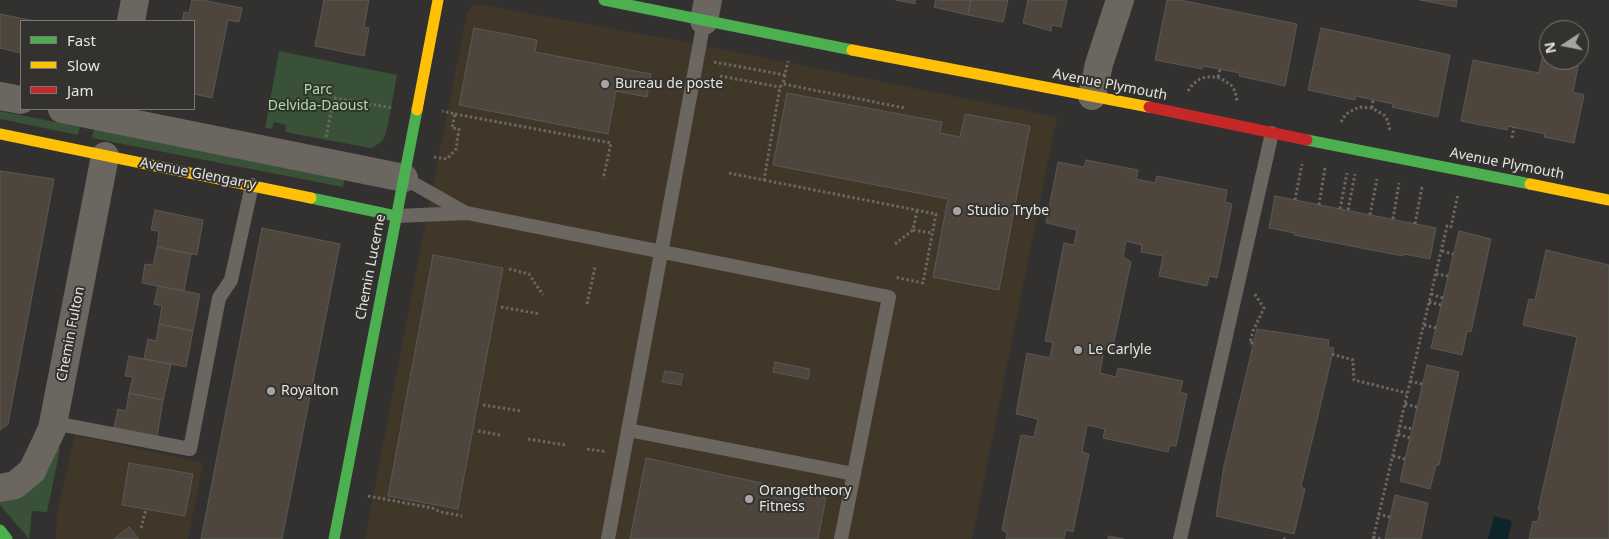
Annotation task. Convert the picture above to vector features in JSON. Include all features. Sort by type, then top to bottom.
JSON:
[{"type":"street","points":[[131,20],[135,0]]},
{"type":"street","name":"Chemin Lucerne","points":[[334,539],[438,0]]},
{"type":"street","name":"Avenue Plymouth","points":[[604,0],[706,10],[1092,96],[1609,200]]},
{"type":"street","points":[[1092,96],[1099,64],[1120,0]]},
{"type":"street","points":[[0,96],[20,100]]},
{"type":"street","points":[[73,110],[115,114],[404,178]]},
{"type":"street","name":"Avenue Glengarry","points":[[0,134],[396,216]]},
{"type":"street","name":"Chemin Fulton","points":[[0,488],[15,485],[32,471],[54,423],[105,156]]},
{"type":"street","points":[[0,530],[7,539]]},
{"type":"lane","points":[[608,539],[706,10]]},
{"type":"lane","points":[[1180,539],[1272,133]]},
{"type":"lane","points":[[404,178],[467,213]]},
{"type":"lane","points":[[54,423],[190,449],[219,298],[231,280],[252,185]]},
{"type":"lane","points":[[396,216],[467,213],[889,297],[841,539]]},
{"type":"lane","points":[[628,430],[854,474]]},
{"type":"path","points":[[764,180],[788,60]]},
{"type":"path","points":[[714,62],[785,75]]},
{"type":"path","points":[[1218,78],[1220,70]]},
{"type":"path","points":[[720,76],[905,108]]},
{"type":"path","points":[[1187,94],[1189,88],[1200,79],[1206,77],[1218,78],[1231,85],[1237,96],[1238,104]]},
{"type":"path","points":[[325,142],[334,98],[393,108]]},
{"type":"path","points":[[1372,108],[1373,100]]},
{"type":"path","points":[[1340,124],[1346,114],[1353,110],[1359,107],[1372,108],[1384,115],[1388,121],[1391,135]]},
{"type":"path","points":[[442,111],[610,143],[603,179]]},
{"type":"path","points":[[434,156],[447,159],[456,149],[459,129],[452,128],[455,114]]},
{"type":"path","points":[[1512,138],[1514,128]]},
{"type":"path","points":[[1295,200],[1303,162]]},
{"type":"path","points":[[1318,205],[1325,167]]},
{"type":"path","points":[[1340,209],[1347,171]]},
{"type":"path","points":[[729,173],[936,214],[923,283],[901,279]]},
{"type":"path","points":[[1348,210],[1355,173]]},
{"type":"path","points":[[1370,215],[1377,177]]},
{"type":"path","points":[[1393,219],[1399,181]]},
{"type":"path","points":[[1415,224],[1422,186]]},
{"type":"path","points":[[1382,539],[1373,538],[1378,514],[1448,226],[1451,227],[1459,193]]},
{"type":"path","points":[[895,244],[913,230],[917,211]]},
{"type":"path","points":[[913,230],[932,233]]},
{"type":"path","points":[[1442,251],[1453,254]]},
{"type":"path","points":[[588,304],[595,267]]},
{"type":"path","points":[[508,269],[529,274],[543,295]]},
{"type":"path","points":[[1436,274],[1448,276]]},
{"type":"path","points":[[1250,285],[1264,308],[1253,331],[1250,342],[1253,343]]},
{"type":"path","points":[[1431,294],[1443,298]]},
{"type":"path","points":[[1429,302],[1441,305]]},
{"type":"path","points":[[502,306],[540,314]]},
{"type":"path","points":[[1424,325],[1436,328]]},
{"type":"path","points":[[1332,354],[1353,360],[1354,380],[1408,393]]},
{"type":"path","points":[[1410,381],[1422,384]]},
{"type":"path","points":[[1405,404],[1417,407]]},
{"type":"path","points":[[483,405],[521,411]]},
{"type":"path","points":[[1399,426],[1412,429]]},
{"type":"path","points":[[478,430],[500,434]]},
{"type":"path","points":[[1398,434],[1410,438]]},
{"type":"path","points":[[528,438],[565,445]]},
{"type":"path","points":[[587,449],[612,452]]},
{"type":"path","points":[[1392,456],[1405,459]]},
{"type":"path","points":[[366,496],[432,508],[441,512],[462,516]]},
{"type":"path","points":[[141,528],[146,509]]},
{"type":"path","points":[[1378,514],[1390,517]]},
{"type":"shaded area","points":[[482,5],[686,42],[1057,117],[972,539],[365,539],[467,14],[471,6]]},
{"type":"shaded area","points":[[75,435],[203,463],[188,539],[139,539],[129,527],[114,539],[56,539],[57,513]],"holes":[[[129,464],[192,474],[185,516],[122,505]]]},
{"type":"green space","name":"Parc Delvida-Daoust","points":[[279,51],[397,75],[388,125],[382,141],[370,148],[285,132],[286,125],[274,122],[272,129],[265,128]]},
{"type":"green space","points":[[0,111],[80,127],[78,135],[0,119]]},
{"type":"green space","points":[[94,129],[344,180],[343,187],[92,138]]},
{"type":"green space","points":[[54,445],[60,449],[47,512],[32,511],[29,539],[0,505],[0,501],[10,500],[22,495]]},
{"type":"water","points":[[1494,516],[1512,521],[1508,539],[1488,539]]},
{"type":"building","points":[[192,0],[202,0],[242,8],[239,22],[228,20],[212,98],[195,94],[195,20],[182,20],[184,12],[189,13]]},
{"type":"building","points":[[324,0],[369,0],[364,27],[369,28],[364,56],[315,46]]},
{"type":"building","points":[[896,0],[915,0],[915,4]]},
{"type":"building","points":[[936,0],[971,0],[968,15],[934,7]]},
{"type":"building","points":[[971,0],[1008,0],[1003,22],[968,15]]},
{"type":"building","points":[[1028,0],[1067,0],[1061,27],[1052,25],[1051,31],[1023,23]]},
{"type":"building","points":[[1167,0],[1180,0],[1297,24],[1285,86],[1239,76],[1240,73],[1203,66],[1202,69],[1155,60]]},
{"type":"building","points":[[1420,0],[1457,0],[1456,7]]},
{"type":"building","points":[[0,14],[29,20],[20,20],[20,53],[0,48]]},
{"type":"building","points":[[474,28],[537,40],[535,52],[651,74],[647,97],[616,91],[608,134],[459,105]]},
{"type":"building","points":[[1321,28],[1450,55],[1438,117],[1392,107],[1393,104],[1355,96],[1355,100],[1308,90]]},
{"type":"building","points":[[1473,60],[1539,73],[1540,70],[1577,70],[1573,92],[1584,95],[1574,143],[1544,137],[1545,134],[1508,126],[1507,130],[1461,121]]},
{"type":"building","points":[[787,93],[942,122],[940,133],[960,137],[965,114],[1030,126],[999,290],[933,277],[948,199],[773,165]]},
{"type":"building","name":"Le Carlyle","points":[[1086,160],[1138,170],[1136,179],[1155,183],[1157,176],[1227,190],[1225,202],[1232,204],[1217,278],[1209,276],[1207,286],[1159,276],[1163,256],[1141,252],[1142,245],[1126,241],[1123,257],[1131,262],[1112,351],[1104,349],[1100,373],[1116,377],[1118,368],[1183,381],[1180,392],[1187,394],[1176,446],[1170,445],[1168,452],[1103,438],[1105,429],[1087,425],[1082,452],[1089,454],[1073,532],[1066,530],[1064,539],[1006,539],[1007,533],[1002,530],[1021,435],[1034,437],[1038,419],[1016,414],[1027,353],[1050,358],[1053,342],[1045,341],[1064,243],[1074,245],[1077,230],[1046,223],[1058,162],[1084,167]]},
{"type":"building","points":[[0,171],[54,179],[8,424],[0,430]]},
{"type":"building","points":[[1275,196],[1436,228],[1430,259],[1404,254],[1403,256],[1294,235],[1295,233],[1269,228]]},
{"type":"building","points":[[155,210],[203,220],[197,255],[157,247],[159,231],[151,230]]},
{"type":"building","name":"Royalton","points":[[262,228],[340,244],[282,539],[201,539]]},
{"type":"building","points":[[1459,231],[1491,239],[1471,332],[1467,331],[1462,355],[1431,348]]},
{"type":"building","points":[[157,247],[191,254],[184,291],[142,283],[145,264],[153,265]]},
{"type":"building","points":[[1546,250],[1609,265],[1609,539],[1529,539],[1533,521],[1538,522],[1540,511],[1538,510],[1577,337],[1523,325],[1529,299],[1535,300]]},
{"type":"building","points":[[433,255],[503,268],[458,509],[388,496]]},
{"type":"building","points":[[158,286],[200,294],[193,331],[159,324],[162,306],[154,304]]},
{"type":"building","points":[[159,324],[193,331],[186,367],[144,359],[148,339],[156,341]]},
{"type":"building","points":[[1257,329],[1329,340],[1328,347],[1334,348],[1301,487],[1305,489],[1294,534],[1216,516],[1224,466]]},
{"type":"building","points":[[129,356],[171,364],[163,400],[129,393],[133,377],[125,376]]},
{"type":"building","points":[[775,362],[810,369],[808,379],[773,372]]},
{"type":"building","points":[[1427,365],[1459,372],[1439,465],[1436,465],[1430,489],[1400,481]]},
{"type":"building","points":[[665,371],[683,374],[681,385],[662,382]]},
{"type":"building","points":[[129,393],[163,400],[157,437],[114,428],[118,409],[126,411]]},
{"type":"building","points":[[646,458],[826,497],[818,539],[630,539]]},
{"type":"building","points":[[129,463],[193,474],[185,516],[122,505]]},
{"type":"building","points":[[1395,495],[1428,503],[1421,539],[1385,539]]},
{"type":"building","points":[[129,527],[139,539],[114,539]]},
{"type":"building","points":[[1109,536],[1124,539],[1108,539]]},
{"type":"traffic: fast","points":[[604,0],[852,50]]},
{"type":"traffic: fast","points":[[334,539],[417,110]]},
{"type":"traffic: fast","points":[[1307,140],[1530,184]]},
{"type":"traffic: fast","points":[[311,198],[396,216]]},
{"type":"traffic: fast","points":[[0,530],[7,539]]},
{"type":"traffic: slow","points":[[417,110],[438,0]]},
{"type":"traffic: slow","points":[[852,50],[1149,107]]},
{"type":"traffic: slow","points":[[0,134],[311,198]]},
{"type":"traffic: slow","points":[[1530,184],[1609,200]]},
{"type":"traffic: jam","points":[[1149,107],[1307,140]]},
{"type":"place","name":"Bureau de poste","points":[[605,84]]},
{"type":"place","name":"Studio Trybe","points":[[957,211]]},
{"type":"place","name":"Le Carlyle","points":[[1078,350]]},
{"type":"place","name":"Royalton","points":[[271,391]]},
{"type":"place","name":"Orangetheory Fitness","points":[[749,499]]}]
